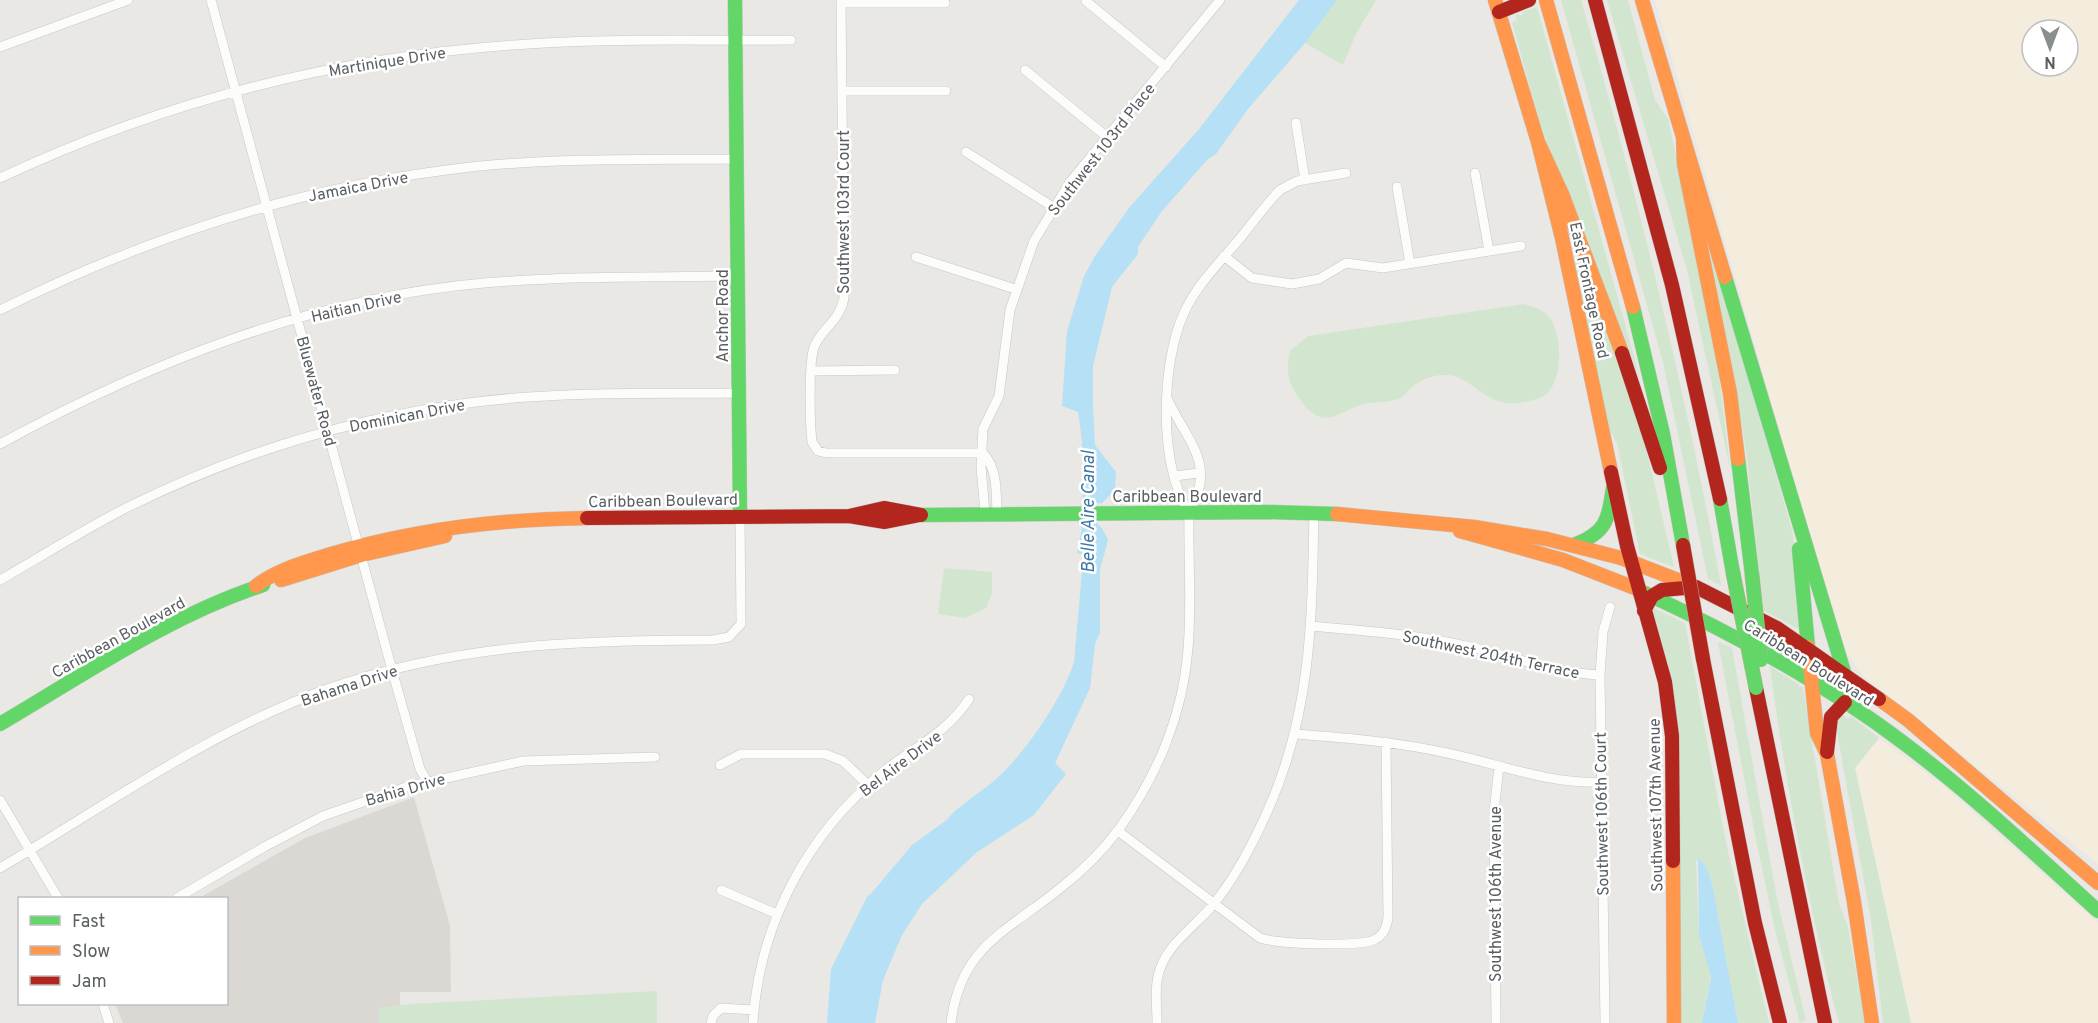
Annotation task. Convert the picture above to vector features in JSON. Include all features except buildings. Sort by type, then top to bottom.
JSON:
[{"type":"main road","name":"Anchor Road","points":[[735,0],[740,516]]},
{"type":"main road","points":[[1497,6],[1529,0]]},
{"type":"main road","points":[[1546,0],[1639,330],[1663,434],[1703,659],[1753,912],[1780,1023]]},
{"type":"main road","points":[[1642,0],[1647,7],[1797,523],[1844,672]]},
{"type":"main road","points":[[1597,5],[1626,103],[1683,324],[1713,457],[1733,573],[1760,690]]},
{"type":"main road","name":"East Frontage Road","points":[[1497,6],[1538,142],[1573,286],[1631,562],[1646,593]]},
{"type":"main road","points":[[1683,137],[1684,164],[1732,407],[1752,575],[1764,717],[1803,924],[1825,1023]]},
{"type":"main road","points":[[1538,142],[1562,194],[1630,373],[1683,544]]},
{"type":"main road","points":[[1574,545],[1592,538],[1605,526],[1610,515],[1614,483]]},
{"type":"main road","name":"Caribbean Boulevard","points":[[0,724],[150,635],[255,586],[266,578],[302,563],[360,550],[416,532],[581,518],[849,516],[861,510],[909,510],[920,515],[1314,512],[1494,530],[1574,545],[1631,562],[1696,587],[1808,647],[1844,672],[1921,731],[2098,883]]},
{"type":"main road","points":[[1797,523],[1810,679],[1818,733],[1827,754],[1854,902],[1872,1023]]},
{"type":"main road","name":"Caribbean Boulevard","points":[[1453,527],[1473,536],[1563,560],[1646,593],[1755,646],[1845,702],[1910,748],[2098,911]]},
{"type":"main road","points":[[1646,593],[1666,588],[1696,587]]},
{"type":"main road","name":"Southwest 107th Avenue","points":[[1646,593],[1644,611],[1665,682],[1672,736],[1674,1023]]},
{"type":"main road","points":[[1755,646],[1808,647]]},
{"type":"main road","points":[[1827,754],[1829,717],[1832,711],[1845,702]]},
{"type":"main road","points":[[1970,798],[1980,781]]},
{"type":"main road","points":[[2034,854],[2047,837]]},
{"type":"street","points":[[0,47],[128,0]]},
{"type":"street","name":"Bluewater Road","points":[[211,0],[392,670],[420,770],[427,781]]},
{"type":"street","name":"Southwest 103rd Place","points":[[991,513],[981,466],[984,423],[999,396],[1004,343],[1015,289],[1034,241],[1053,207],[1107,137],[1221,0]]},
{"type":"street","points":[[1086,1],[1166,66]]},
{"type":"street","points":[[841,2],[945,3]]},
{"type":"street","name":"Southwest 103rd Court","points":[[841,2],[844,298],[837,317],[820,336],[813,348],[811,437],[816,449],[830,453],[983,453]]},
{"type":"street","name":"Martinique Drive","points":[[0,178],[104,134],[236,91],[369,62],[471,48],[576,42],[791,40]]},
{"type":"street","points":[[1025,70],[1107,137]]},
{"type":"street","points":[[842,91],[946,91]]},
{"type":"street","points":[[1296,123],[1305,180]]},
{"type":"street","points":[[966,152],[1053,207]]},
{"type":"street","name":"Jamaica Drive","points":[[0,310],[135,250],[267,206],[370,182],[458,169],[580,160],[737,159]]},
{"type":"street","points":[[1189,512],[1178,496],[1167,441],[1166,408],[1170,357],[1183,315],[1224,256],[1280,190],[1291,183],[1346,173]]},
{"type":"street","points":[[1475,173],[1489,251]]},
{"type":"street","points":[[1397,187],[1410,264]]},
{"type":"street","points":[[1224,256],[1252,278],[1286,284],[1319,279],[1346,263],[1379,269],[1521,246]]},
{"type":"street","points":[[916,257],[1015,289]]},
{"type":"street","name":"Haitian Drive","points":[[0,444],[134,375],[208,346],[297,319],[378,300],[484,283],[558,278],[738,276]]},
{"type":"street","points":[[811,371],[895,370]]},
{"type":"street","name":"Dominican Drive","points":[[0,580],[108,518],[168,488],[243,458],[328,432],[406,413],[509,398],[589,394],[739,393]]},
{"type":"street","points":[[951,1023],[959,988],[982,950],[1001,930],[1073,877],[1118,831],[1157,764],[1181,692],[1188,650],[1189,512],[1198,496],[1194,444],[1168,400]]},
{"type":"street","points":[[1175,476],[1198,473]]},
{"type":"street","points":[[1157,1023],[1157,982],[1162,963],[1170,951],[1213,905],[1241,862],[1271,804],[1296,734],[1311,627],[1314,512]]},
{"type":"street","name":"Anchor Road","points":[[737,631],[741,620],[740,516]]},
{"type":"street","name":"Southwest 106th Court","points":[[1605,1023],[1600,675],[1603,632],[1610,607]]},
{"type":"street","name":"Southwest 204th Terrace","points":[[1311,627],[1419,637],[1491,652],[1569,673],[1600,675]]},
{"type":"street","name":"Bahama Drive","points":[[0,868],[188,755],[252,721],[326,690],[392,670],[443,658],[518,646],[590,641],[718,640],[737,631]]},
{"type":"street","name":"Bel Aire Drive","points":[[753,1023],[762,962],[777,914],[814,845],[839,813],[868,785],[945,729],[969,699]]},
{"type":"street","points":[[1296,734],[1386,742],[1445,752],[1557,781],[1601,782]]},
{"type":"street","points":[[1118,831],[1255,935],[1273,942],[1364,942],[1379,936],[1386,929],[1388,917],[1386,742]]},
{"type":"street","points":[[720,765],[741,754],[825,754],[843,761],[868,785]]},
{"type":"street","name":"Bahia Drive","points":[[179,897],[264,847],[323,816],[427,781],[522,761],[655,757]]},
{"type":"street","name":"Southwest 106th Avenue","points":[[1496,1023],[1494,812],[1499,766]]},
{"type":"street","points":[[0,800],[57,897]]},
{"type":"street","points":[[721,890],[777,914]]},
{"type":"street","points":[[103,1005],[109,1023]]},
{"type":"street","points":[[711,1023],[713,1016],[721,1008],[754,1010]]},
{"type":"shaded area","points":[[1655,0],[2098,0],[2098,864],[1864,677],[1846,652],[1812,544]]},
{"type":"shaded area","points":[[1879,738],[1945,787],[2098,923],[2098,1023],[1911,1023],[1855,768]]},
{"type":"shaded area","points":[[414,797],[450,926],[451,992],[400,992],[400,1023],[123,1023],[115,1005],[228,1005],[228,897],[201,897],[305,838]]},
{"type":"green space","points":[[1337,0],[1376,0],[1356,34],[1343,65],[1305,43]]},
{"type":"green space","points":[[1561,0],[1581,0],[1602,72],[1676,364],[1721,585],[1708,579],[1663,362]]},
{"type":"green space","points":[[1607,0],[1628,0],[1655,100],[1668,119],[1713,321],[1730,468],[1687,270]]},
{"type":"green space","points":[[1537,7],[1640,378],[1556,170],[1534,103],[1512,22],[1517,20],[1515,15],[1523,15],[1522,12]]},
{"type":"green space","points":[[1702,216],[1792,530],[1797,560],[1800,630],[1763,610],[1747,459],[1735,379]]},
{"type":"green space","points":[[1574,259],[1580,259],[1642,431],[1674,567],[1640,554],[1617,443],[1607,426]]},
{"type":"green space","points":[[1524,304],[1539,309],[1551,319],[1559,347],[1558,368],[1552,387],[1547,394],[1534,400],[1511,403],[1499,401],[1454,376],[1439,375],[1421,381],[1396,400],[1369,403],[1324,418],[1316,416],[1308,409],[1294,391],[1290,380],[1288,364],[1290,351],[1308,336]]},
{"type":"green space","points":[[944,568],[992,572],[992,593],[986,608],[965,618],[938,614]]},
{"type":"green space","points":[[1653,608],[1685,623],[1726,843],[1769,1023],[1738,1023],[1713,888],[1700,857],[1696,861],[1699,935],[1711,974],[1702,1023],[1680,1023],[1677,779]]},
{"type":"green space","points":[[1718,642],[1732,648],[1777,899],[1806,1020],[1800,1023],[1775,930]]},
{"type":"green space","points":[[1770,666],[1798,684],[1799,687],[1803,687],[1839,904],[1848,927],[1865,1023],[1839,1023],[1835,1009],[1798,839]]},
{"type":"green space","points":[[1841,713],[1848,719],[1851,716],[1879,738],[1855,768],[1911,1023],[1883,1023],[1871,920],[1836,727]]},
{"type":"green space","points":[[657,991],[657,1023],[379,1023],[379,1008],[410,1004]]},
{"type":"water","name":"Belle Aire Canal","points":[[1299,0],[1337,0],[1305,43],[1248,109],[1216,154],[1208,159],[1162,211],[1138,247],[1138,254],[1112,287],[1093,366],[1093,408],[1095,445],[1116,472],[1115,490],[1102,503],[1092,504],[1095,522],[1102,528],[1108,540],[1100,570],[1100,633],[1095,644],[1090,688],[1055,763],[1066,774],[1034,815],[977,852],[922,904],[902,935],[883,980],[875,1023],[827,1023],[831,969],[868,895],[912,845],[995,780],[1018,756],[1052,709],[1074,662],[1083,560],[1083,554],[1077,553],[1082,528],[1077,523],[1082,499],[1083,453],[1078,412],[1062,406],[1067,331],[1084,276],[1095,256],[1129,208],[1199,129]]},
{"type":"water","points":[[1698,856],[1708,871],[1713,888],[1738,1023],[1702,1023],[1711,977],[1699,935]]},
{"type":"traffic: fast","points":[[735,0],[740,516]]},
{"type":"traffic: fast","points":[[1725,277],[1844,672]]},
{"type":"traffic: fast","points":[[1633,307],[1663,434],[1683,545]]},
{"type":"traffic: fast","points":[[1738,459],[1752,575]]},
{"type":"traffic: fast","points":[[1574,545],[1600,530],[1607,517],[1613,488]]},
{"type":"traffic: fast","points":[[1720,499],[1733,573]]},
{"type":"traffic: fast","points":[[921,515],[1266,512],[1337,514]]},
{"type":"traffic: fast","points":[[1799,549],[1808,647]]},
{"type":"traffic: fast","points":[[1733,573],[1756,688]]},
{"type":"traffic: fast","points":[[1752,575],[1761,660]]},
{"type":"traffic: fast","points":[[0,724],[161,629],[228,598],[263,585]]},
{"type":"traffic: fast","points":[[1645,593],[1779,661],[1875,722],[1930,763],[1979,804],[2098,911]]},
{"type":"traffic: fast","points":[[1760,646],[1808,647]]},
{"type":"traffic: slow","points":[[1495,0],[1538,142],[1562,238],[1611,472]]},
{"type":"traffic: slow","points":[[1546,0],[1633,307]]},
{"type":"traffic: slow","points":[[1642,0],[1725,277]]},
{"type":"traffic: slow","points":[[1683,137],[1684,164],[1730,393],[1738,459]]},
{"type":"traffic: slow","points":[[1538,142],[1562,194],[1622,353]]},
{"type":"traffic: slow","points":[[1337,514],[1474,527],[1547,539],[1621,558],[1696,587]]},
{"type":"traffic: slow","points":[[256,586],[281,571],[300,564],[391,539],[488,524],[587,518]]},
{"type":"traffic: slow","points":[[1460,531],[1563,560],[1640,590]]},
{"type":"traffic: slow","points":[[281,580],[361,555],[445,536]]},
{"type":"traffic: slow","points":[[1808,647],[1817,733],[1827,754],[1854,902],[1872,1023]]},
{"type":"traffic: slow","points":[[1879,699],[1908,720],[2098,883]]},
{"type":"traffic: slow","points":[[1673,861],[1674,1023]]},
{"type":"traffic: jam","points":[[1499,12],[1529,0]]},
{"type":"traffic: jam","points":[[1595,0],[1672,285],[1720,499]]},
{"type":"traffic: jam","points":[[1622,353],[1660,468]]},
{"type":"traffic: jam","points":[[1611,472],[1627,546],[1665,682],[1672,736],[1673,861]]},
{"type":"traffic: jam","points":[[587,518],[849,516],[884,508],[921,515]]},
{"type":"traffic: jam","points":[[849,516],[885,522],[920,515]]},
{"type":"traffic: jam","points":[[1683,545],[1703,659]]},
{"type":"traffic: jam","points":[[1644,611],[1652,596],[1662,590],[1696,587],[1777,628],[1879,699]]},
{"type":"traffic: jam","points":[[1703,659],[1755,923],[1780,1023]]},
{"type":"traffic: jam","points":[[1756,688],[1825,1023]]},
{"type":"traffic: jam","points":[[1827,752],[1831,717],[1845,702]]}]
